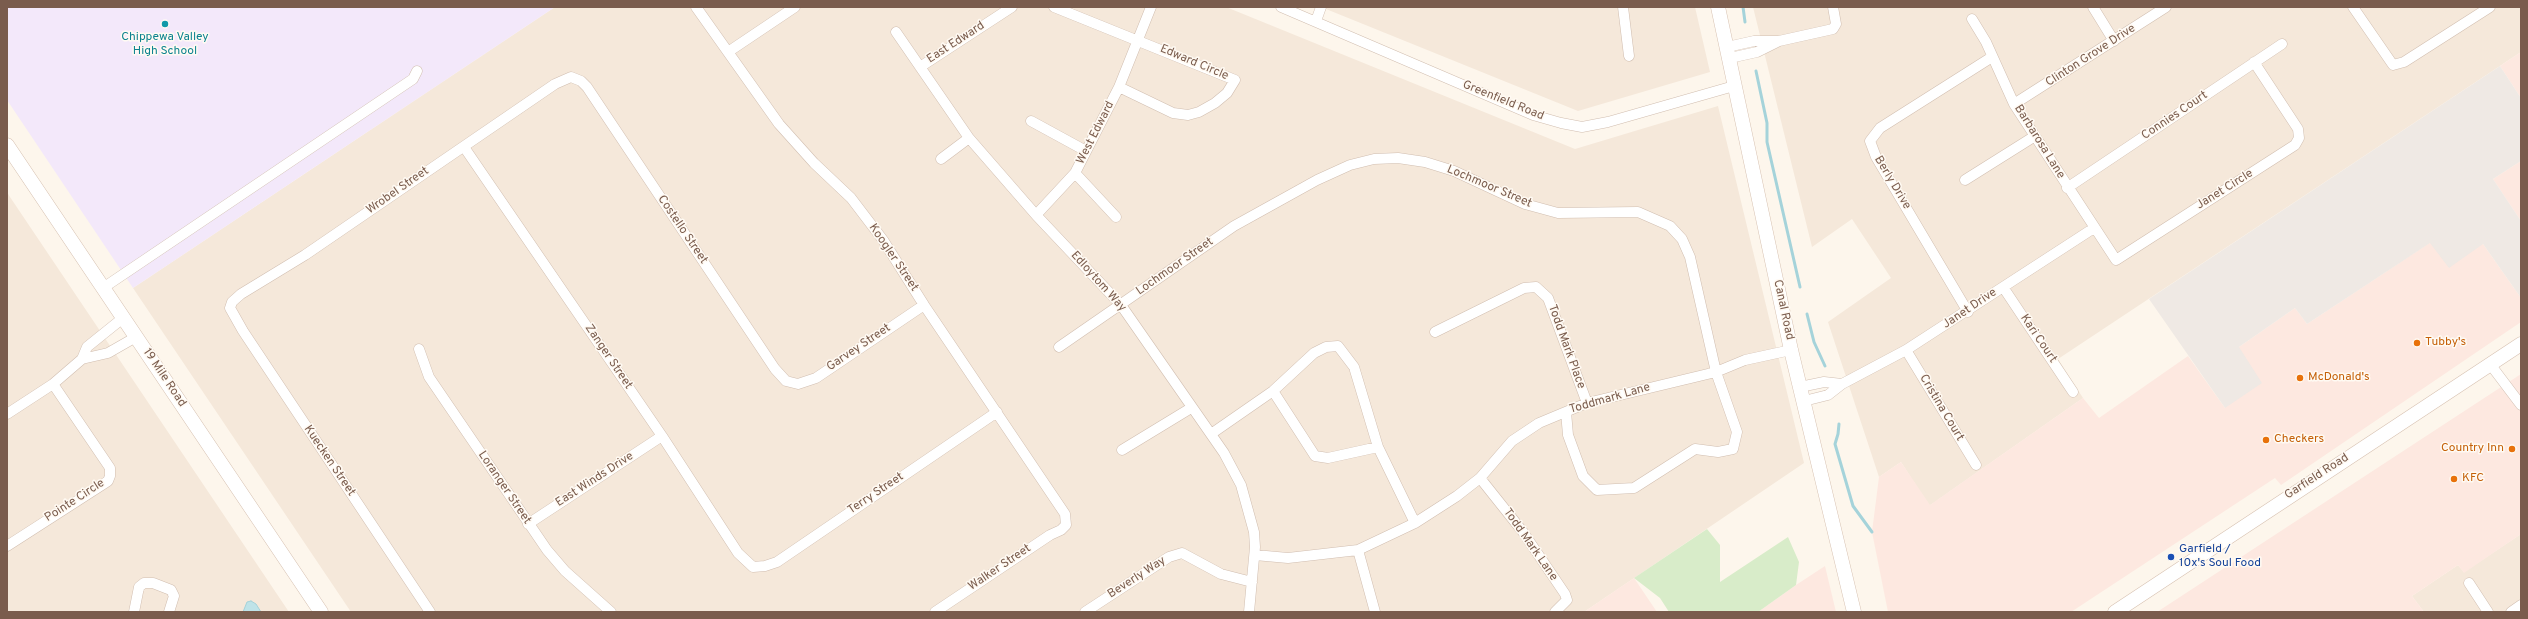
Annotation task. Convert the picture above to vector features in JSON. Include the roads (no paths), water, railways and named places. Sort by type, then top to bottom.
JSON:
[{"type":"street","name":"Koogler Street","points":[[696,7],[763,102],[797,146],[851,198],[883,240],[924,304],[1061,507],[1065,514],[1066,525]]},
{"type":"street","points":[[728,52],[795,7]]},
{"type":"street","name":"East Edward","points":[[920,67],[1012,7]]},
{"type":"street","points":[[1054,7],[1138,40]]},
{"type":"street","name":"West Edward","points":[[1036,215],[1075,173],[1120,87],[1151,7]]},
{"type":"street","name":"Greenfield Road","points":[[1281,7],[1533,115],[1561,123],[1582,126],[1608,122],[1734,86]]},
{"type":"street","points":[[1316,21],[1321,7]]},
{"type":"street","points":[[1623,7],[1629,56]]},
{"type":"street","name":"Canal Road","points":[[1718,7],[1729,52],[1734,86],[1791,350],[1854,612]]},
{"type":"street","points":[[1729,52],[1754,41],[1779,41],[1833,29],[1836,24],[1832,7]]},
{"type":"street","points":[[2092,7],[2114,41]]},
{"type":"street","name":"Clinton Grove Drive","points":[[2014,104],[2166,7]]},
{"type":"street","points":[[2353,7],[2393,65],[2404,62],[2490,7]]},
{"type":"street","name":"Barbarosa Lane","points":[[1972,19],[2014,104],[2116,260]]},
{"type":"street","name":"Edloytom Way","points":[[896,32],[969,138],[1036,215],[1121,305],[1191,408],[1211,434],[1235,472],[1245,495],[1254,532],[1255,555],[1252,582]]},
{"type":"street","name":"Edward Circle","points":[[1120,87],[1173,113],[1188,115],[1199,112],[1215,103],[1227,93],[1235,80],[1138,40]]},
{"type":"street","points":[[1729,52],[1757,52],[1779,41]]},
{"type":"street","name":"Connies Court","points":[[2068,188],[2282,44]]},
{"type":"street","name":"Berly Drive","points":[[1968,312],[1876,157],[1870,141],[1880,128],[1992,57]]},
{"type":"street","name":"Janet Circle","points":[[2116,260],[2295,145],[2299,138],[2298,129],[2254,62]]},
{"type":"street","points":[[103,288],[413,79],[417,71]]},
{"type":"street","name":"Wrobel Street","points":[[230,308],[232,302],[241,294],[305,255],[555,84],[571,77]]},
{"type":"street","name":"Costello Street","points":[[571,77],[581,81],[587,87],[775,369],[792,384]]},
{"type":"street","points":[[1031,121],[1086,151]]},
{"type":"street","points":[[1965,180],[2035,136]]},
{"type":"street","points":[[941,159],[969,138]]},
{"type":"street","name":"19 Mile Road","points":[[7,145],[321,612]]},
{"type":"street","name":"Zanger Street","points":[[464,146],[662,436],[738,553],[753,567]]},
{"type":"street","name":"Lochmoor Street","points":[[1059,347],[1234,226],[1317,180],[1350,165],[1374,159],[1398,158],[1424,162],[1454,171],[1525,204],[1558,213],[1638,212],[1670,226],[1682,239],[1690,256],[1716,372]]},
{"type":"street","points":[[1075,173],[1116,217]]},
{"type":"street","name":"Janet Drive","points":[[1802,394],[1828,395],[1842,384],[1906,350],[1968,312],[2003,287],[2094,228]]},
{"type":"street","name":"Todd Mark Place","points":[[1435,332],[1524,288],[1536,287],[1548,298],[1586,403]]},
{"type":"street","name":"Kari Court","points":[[2003,287],[2073,392]]},
{"type":"street","name":"Garvey Street","points":[[792,384],[816,378],[924,304]]},
{"type":"street","name":"Kuecken Street","points":[[230,308],[255,351],[430,612]]},
{"type":"street","points":[[7,414],[53,384],[82,359],[87,347],[123,318]]},
{"type":"street","points":[[82,359],[108,354],[136,337]]},
{"type":"street","name":"Garfield Road","points":[[2115,612],[2521,344]]},
{"type":"street","points":[[1211,434],[1273,391],[1314,354],[1326,347],[1338,346],[1354,367],[1378,447],[1414,523],[1358,550],[1288,558],[1255,555]]},
{"type":"street","name":"Loranger Street","points":[[419,349],[429,376],[528,524],[555,561],[611,612]]},
{"type":"street","name":"Toddmark Lane","points":[[1414,523],[1480,478],[1512,441],[1539,423],[1586,403],[1716,372],[1745,360],[1791,350]]},
{"type":"street","name":"Cristina Court","points":[[1906,350],[1976,465]]},
{"type":"street","points":[[2490,364],[2521,405]]},
{"type":"street","points":[[1566,412],[1568,435],[1583,476],[1597,490],[1634,488],[1695,449],[1718,452],[1733,449],[1737,432],[1716,372]]},
{"type":"street","name":"Pointe Circle","points":[[7,546],[108,481],[110,476],[110,468],[53,384]]},
{"type":"street","points":[[1273,391],[1316,456],[1328,458],[1378,447]]},
{"type":"street","points":[[1122,450],[1191,408]]},
{"type":"street","name":"Terry Street","points":[[753,567],[765,566],[777,562],[997,412]]},
{"type":"street","name":"East Winds Drive","points":[[528,524],[662,436]]},
{"type":"street","name":"Todd Mark Lane","points":[[1480,478],[1523,532],[1565,594],[1567,600],[1555,612]]},
{"type":"street","name":"Walker Street","points":[[935,612],[1050,535],[1061,530],[1066,525]]},
{"type":"street","points":[[1358,550],[1375,612]]},
{"type":"street","name":"Beverly Way","points":[[1085,612],[1169,557],[1182,553],[1221,574],[1252,582]]},
{"type":"street","points":[[1249,612],[1252,582]]},
{"type":"street","points":[[134,612],[139,587],[144,583],[148,583],[171,590],[174,596],[169,612]]},
{"type":"street","points":[[2468,583],[2488,612]]},
{"type":"street","points":[[2511,612],[2521,605]]},
{"type":"water","points":[[251,601],[256,604],[261,612],[243,612],[247,602]]},
{"type":"waterway","points":[[1743,7],[1745,22]]},
{"type":"waterway","points":[[1756,71],[1767,123],[1767,142],[1800,287]]},
{"type":"waterway","points":[[1807,314],[1814,342],[1825,366]]},
{"type":"waterway","points":[[1839,424],[1835,444],[1853,506],[1872,532]]},
{"type":"place","name":"Chippewa Valley High School","points":[[165,24]]},
{"type":"place","name":"Tubby's","points":[[2417,343]]},
{"type":"place","name":"McDonald's","points":[[2300,378]]},
{"type":"place","name":"Checkers","points":[[2266,440]]},
{"type":"place","name":"Country Inn","points":[[2512,449]]},
{"type":"place","name":"KFC","points":[[2454,479]]},
{"type":"place","name":"Garfield / 10x's Soul Food","points":[[2171,557]]}]
